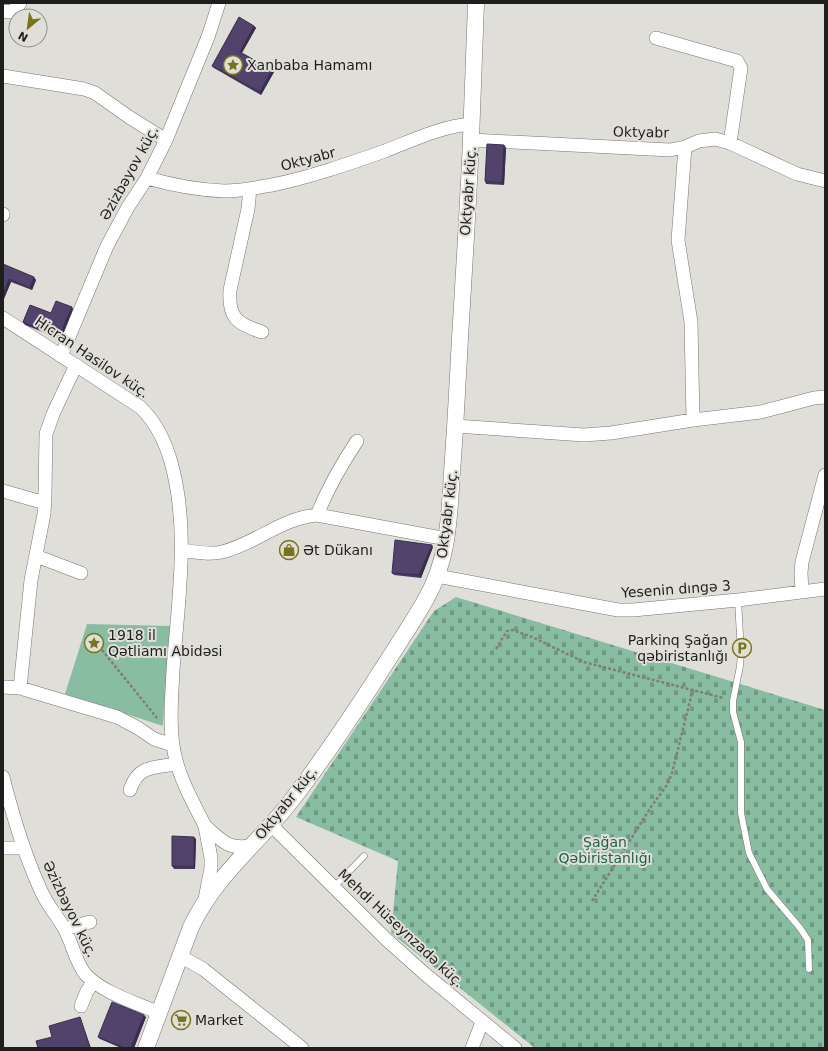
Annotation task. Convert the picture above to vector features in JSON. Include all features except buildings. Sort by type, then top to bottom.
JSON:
[{"type":"street","points":[[3,11],[11,12],[20,3]]},
{"type":"street","name":"Əzizbəyov küç.","points":[[61,356],[107,246],[128,207],[147,178],[166,140],[208,37],[219,3]]},
{"type":"street","name":"Oktyabr küç.","points":[[146,1048],[191,927],[205,899],[233,864],[270,825],[310,775],[339,734],[407,630],[426,598],[437,576],[442,561],[447,539],[455,426],[472,124],[476,3]]},
{"type":"street","points":[[656,38],[737,61],[741,68],[730,143]]},
{"type":"street","points":[[3,76],[84,89],[95,93],[129,117],[166,140]]},
{"type":"street","name":"Oktyabr","points":[[147,178],[190,188],[224,191],[250,189],[296,180],[332,170],[449,127],[472,124]]},
{"type":"street","name":"Oktyabr","points":[[471,140],[670,150],[685,147],[699,141],[715,139],[730,143],[797,174],[825,181]]},
{"type":"street","points":[[685,147],[678,240],[691,322],[693,420]]},
{"type":"street","points":[[250,189],[248,209],[230,290],[229,301],[235,318],[240,323],[245,327],[262,332]]},
{"type":"street","name":"Hicran Hasilov küç.","points":[[5,324],[76,365],[140,407],[155,424],[169,455],[178,488],[182,550],[172,696],[173,745],[176,764],[205,826]]},
{"type":"street","points":[[20,688],[31,580],[45,503],[46,434],[49,423],[76,365]]},
{"type":"street","points":[[455,426],[584,435],[611,433],[693,420],[761,412],[814,398],[825,397]]},
{"type":"street","points":[[317,515],[337,471],[357,441]]},
{"type":"street","points":[[802,592],[800,573],[802,562],[825,475]]},
{"type":"street","points":[[3,492],[45,503]]},
{"type":"street","points":[[182,550],[208,554],[221,553],[233,549],[290,522],[306,516],[317,515],[447,539]]},
{"type":"street","points":[[36,556],[81,573]]},
{"type":"street","name":"Yesenin dıngə 3","points":[[437,576],[618,610],[647,610],[825,589]]},
{"type":"street","points":[[3,687],[20,688],[116,717],[138,728],[154,739],[173,745]]},
{"type":"street","points":[[130,790],[133,780],[140,772],[147,769],[176,764]]},
{"type":"street","name":"Əzizbəyov küç.","points":[[3,777],[14,821],[23,848],[43,896],[65,929],[86,975],[106,990],[159,1013]]},
{"type":"street","name":"Mehdi Hüseynzadə küç.","points":[[270,825],[397,950],[515,1048]]},
{"type":"street","points":[[205,826],[222,841],[229,845],[235,847],[250,846]]},
{"type":"street","points":[[205,826],[211,858],[211,868],[205,899]]},
{"type":"street","points":[[3,848],[23,848]]},
{"type":"street","points":[[211,858],[222,865],[233,864]]},
{"type":"street","points":[[65,929],[90,922]]},
{"type":"street","points":[[180,956],[202,969],[302,1048]]},
{"type":"street","points":[[81,1006],[87,991],[94,982]]},
{"type":"street","points":[[472,1048],[482,1022]]},
{"type":"lane","points":[[738,600],[741,654],[733,701],[734,718],[742,742],[741,813],[749,853],[767,889],[800,928],[808,940],[809,969]]},
{"type":"lane","points":[[333,888],[364,856]]},
{"type":"path","points":[[496,649],[507,631],[513,630],[532,637],[584,662],[693,689],[733,701]]},
{"type":"path","points":[[102,650],[158,720]]},
{"type":"path","points":[[592,902],[647,813],[667,785],[672,774],[693,689]]},
{"type":"green space","name":"Şağan Qəbiristanlığı","points":[[456,597],[825,710],[825,1048],[535,1048],[391,933],[398,861],[296,817],[434,611]]},
{"type":"green space","points":[[87,624],[170,626],[163,726],[65,694]]},
{"type":"place","name":"Xanbaba Hamamı","points":[[233,65]]},
{"type":"place","name":"Ət Dükanı","points":[[289,550]]},
{"type":"place","name":"1918 il Qətliamı Abidəsi","points":[[94,643]]},
{"type":"place","name":"Parkinq Şağan qəbiristanlığı","points":[[742,648]]},
{"type":"place","name":"Market","points":[[181,1020]]}]
